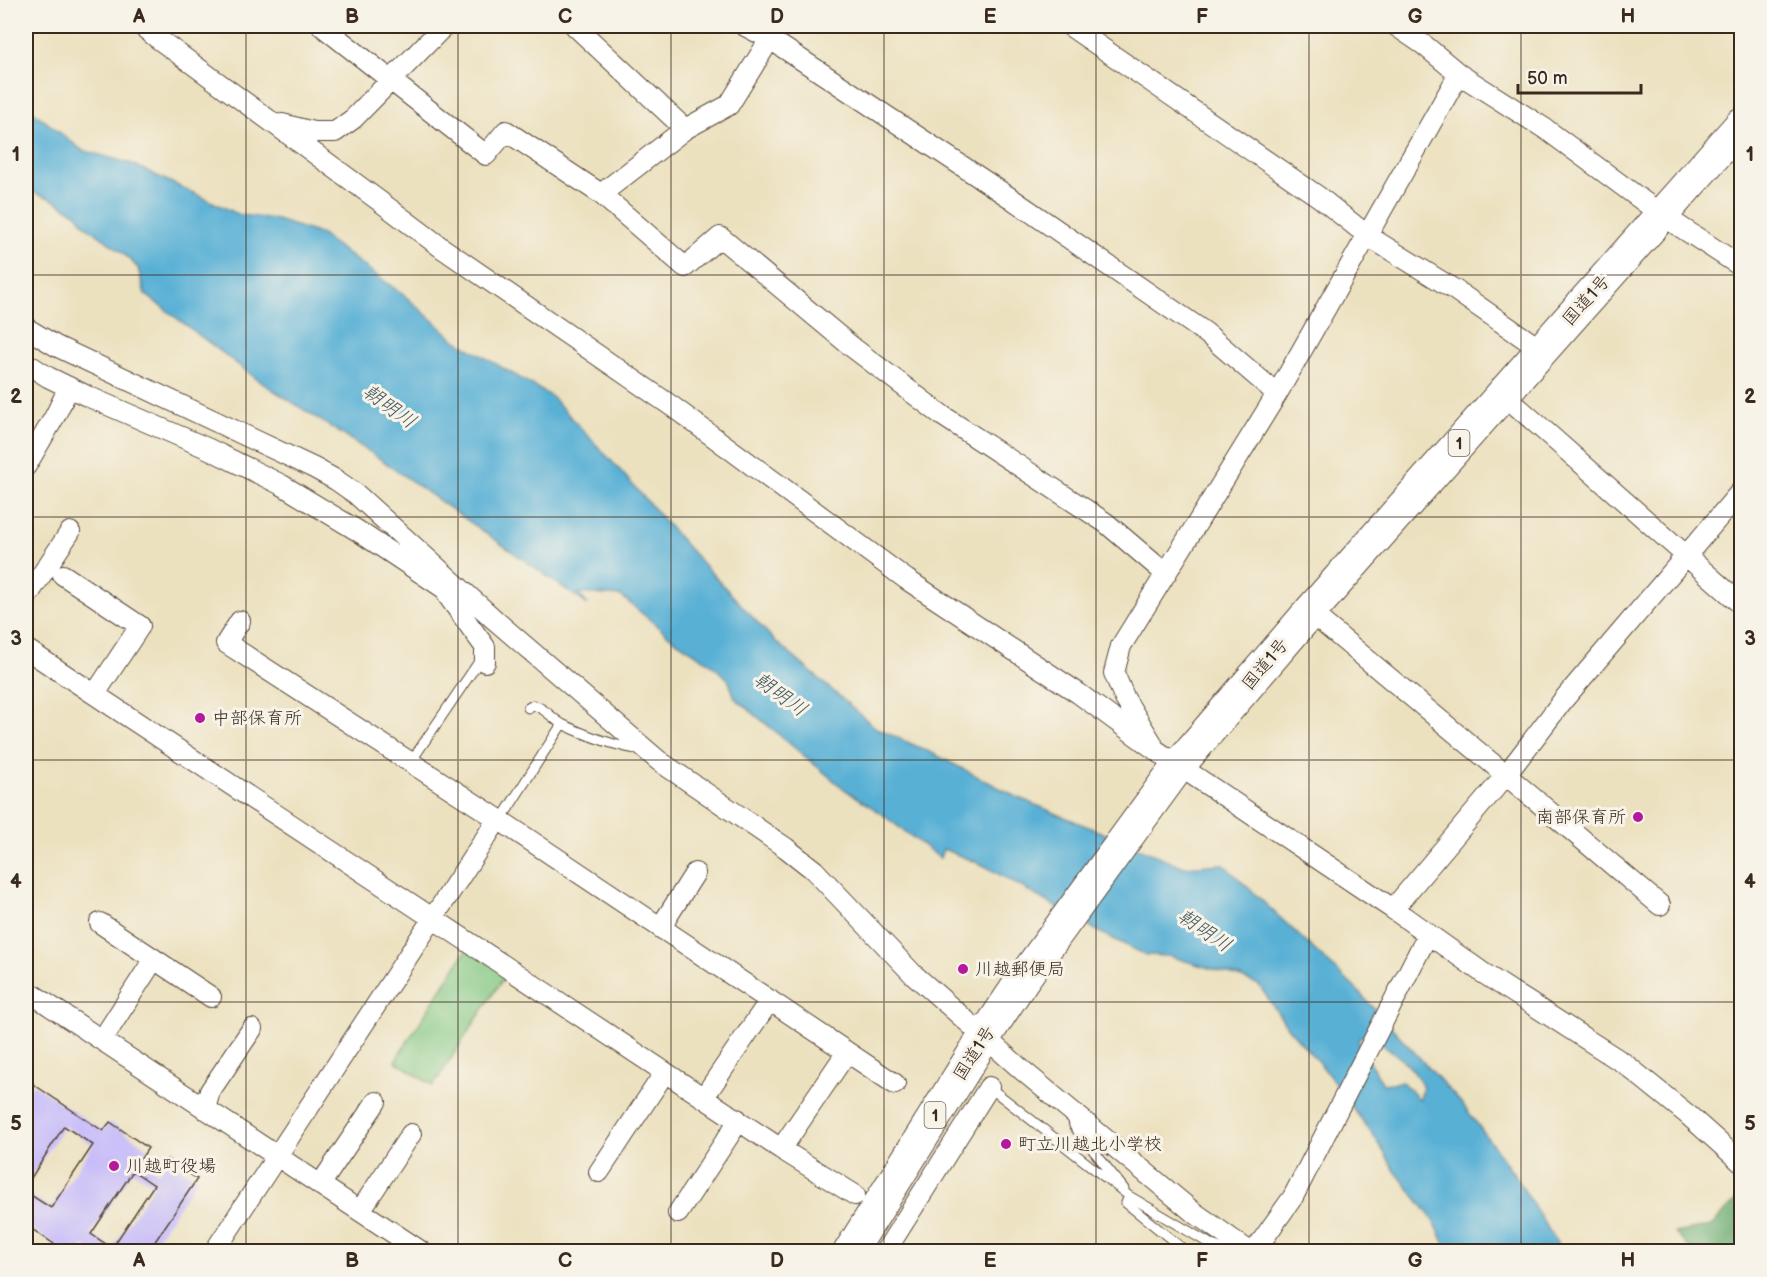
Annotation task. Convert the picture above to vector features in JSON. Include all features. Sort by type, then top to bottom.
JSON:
[{"type":"highway","name":"国道1号","points":[[849,1251],[1023,979],[1160,791],[1168,758],[1310,612],[1742,124]]},
{"type":"street","points":[[142,26],[442,248],[673,407],[906,579],[1078,693],[1168,758],[1393,909],[1483,973],[1625,1064],[1687,1114],[1742,1163]]},
{"type":"street","points":[[322,26],[486,155],[506,131],[601,194],[685,267],[720,237],[852,347],[934,410],[1106,523],[1166,574]]},
{"type":"street","points":[[266,119],[314,132],[335,132],[353,119],[444,26]]},
{"type":"street","points":[[575,26],[685,129]]},
{"type":"street","points":[[745,26],[774,32],[1206,333],[1277,394]]},
{"type":"street","points":[[1070,26],[1319,197],[1368,236],[1455,290],[1541,350]]},
{"type":"street","points":[[1396,26],[1424,45],[1459,74],[1547,130],[1662,215],[1742,267]]},
{"type":"street","points":[[601,194],[685,129],[729,105],[774,32]]},
{"type":"street","points":[[1168,758],[1125,699],[1114,673],[1121,646],[1277,394],[1459,74]]},
{"type":"street","points":[[26,328],[56,346],[336,480],[356,494],[454,589]]},
{"type":"street","points":[[26,363],[69,387],[209,449],[282,485],[454,589],[496,621],[646,751],[814,870],[912,973],[1022,1070],[1192,1211],[1252,1251],[1293,1197],[1428,934]]},
{"type":"street","points":[[26,466],[69,387]]},
{"type":"street","points":[[1503,394],[1742,605]]},
{"type":"street","points":[[1393,909],[1506,775],[1564,699],[1742,490]]},
{"type":"street","points":[[26,598],[70,532]]},
{"type":"street","points":[[63,575],[140,626],[95,694]]},
{"type":"street","points":[[454,589],[448,596],[485,647],[483,661]]},
{"type":"street","points":[[1310,612],[1660,905]]},
{"type":"street","points":[[240,621],[226,643],[498,819],[895,1084]]},
{"type":"street","points":[[26,649],[855,1196]]},
{"type":"street","points":[[214,1251],[498,819]]},
{"type":"street","points":[[662,929],[695,873]]},
{"type":"street","points":[[100,923],[211,997]]},
{"type":"street","points":[[102,1040],[154,959]]},
{"type":"street","points":[[26,990],[422,1251]]},
{"type":"street","points":[[704,1098],[770,1000]]},
{"type":"street","points":[[205,1109],[210,1091],[252,1029]]},
{"type":"street","points":[[781,1149],[848,1052]]},
{"type":"street","points":[[599,1173],[665,1072]]},
{"type":"street","points":[[885,1251],[899,1224],[989,1087]]},
{"type":"street","points":[[320,1185],[376,1102]]},
{"type":"street","points":[[678,1213],[734,1128],[737,1119]]},
{"type":"street","points":[[360,1211],[411,1134]]},
{"type":"lane","points":[[411,763],[483,661]]},
{"type":"lane","points":[[528,708],[533,705],[540,707],[562,724],[625,747],[646,751]]},
{"type":"lane","points":[[498,819],[504,815],[562,724]]},
{"type":"lane","points":[[989,1087],[1129,1196],[1212,1245],[1230,1251]]},
{"type":"lane","points":[[1071,1110],[1074,1126],[1129,1196]]},
{"type":"lane","points":[[1129,1196],[1126,1203],[1187,1251]]},
{"type":"green space","points":[[467,949],[506,974],[433,1086],[395,1061]]},
{"type":"green space","points":[[1741,1195],[1741,1251],[1692,1251],[1675,1233],[1711,1226]]},
{"type":"water","name":"朝明川","points":[[26,106],[82,150],[132,164],[240,215],[274,219],[320,234],[405,296],[455,340],[551,396],[774,640],[876,728],[934,754],[1019,798],[1184,867],[1223,864],[1356,989],[1464,1106],[1514,1174],[1562,1251],[1448,1251],[1434,1221],[1395,1171],[1378,1142],[1322,1066],[1288,1028],[1259,985],[1169,956],[1146,955],[1103,934],[983,865],[943,849],[940,858],[875,809],[844,789],[735,698],[728,679],[710,663],[673,639],[621,596],[578,593],[588,605],[370,452],[262,383],[145,294],[138,268],[123,253],[86,226],[77,214],[52,199],[26,190]],"holes":[[[1359,1037],[1367,1038],[1386,1047],[1412,1070],[1423,1088],[1419,1099],[1402,1082],[1383,1084],[1359,1046]]]},
{"type":"building","name":"川越町役場","points":[[33,1084],[103,1131],[110,1122],[148,1148],[140,1160],[158,1172],[167,1159],[197,1179],[148,1252],[92,1252],[84,1246],[81,1252],[66,1252],[26,1225],[26,1192],[51,1208],[93,1145],[64,1126],[26,1186],[26,1095]],"holes":[[[133,1171],[154,1185],[112,1248],[91,1234]]]},
{"type":"place","name":"中部保育所","points":[[200,718]]},
{"type":"place","name":"南部保育所","points":[[1638,817]]},
{"type":"place","name":"川越郵便局","points":[[963,969]]},
{"type":"place","name":"町立川越北小学校","points":[[1006,1144]]},
{"type":"place","name":"川越町役場","points":[[114,1166]]}]
